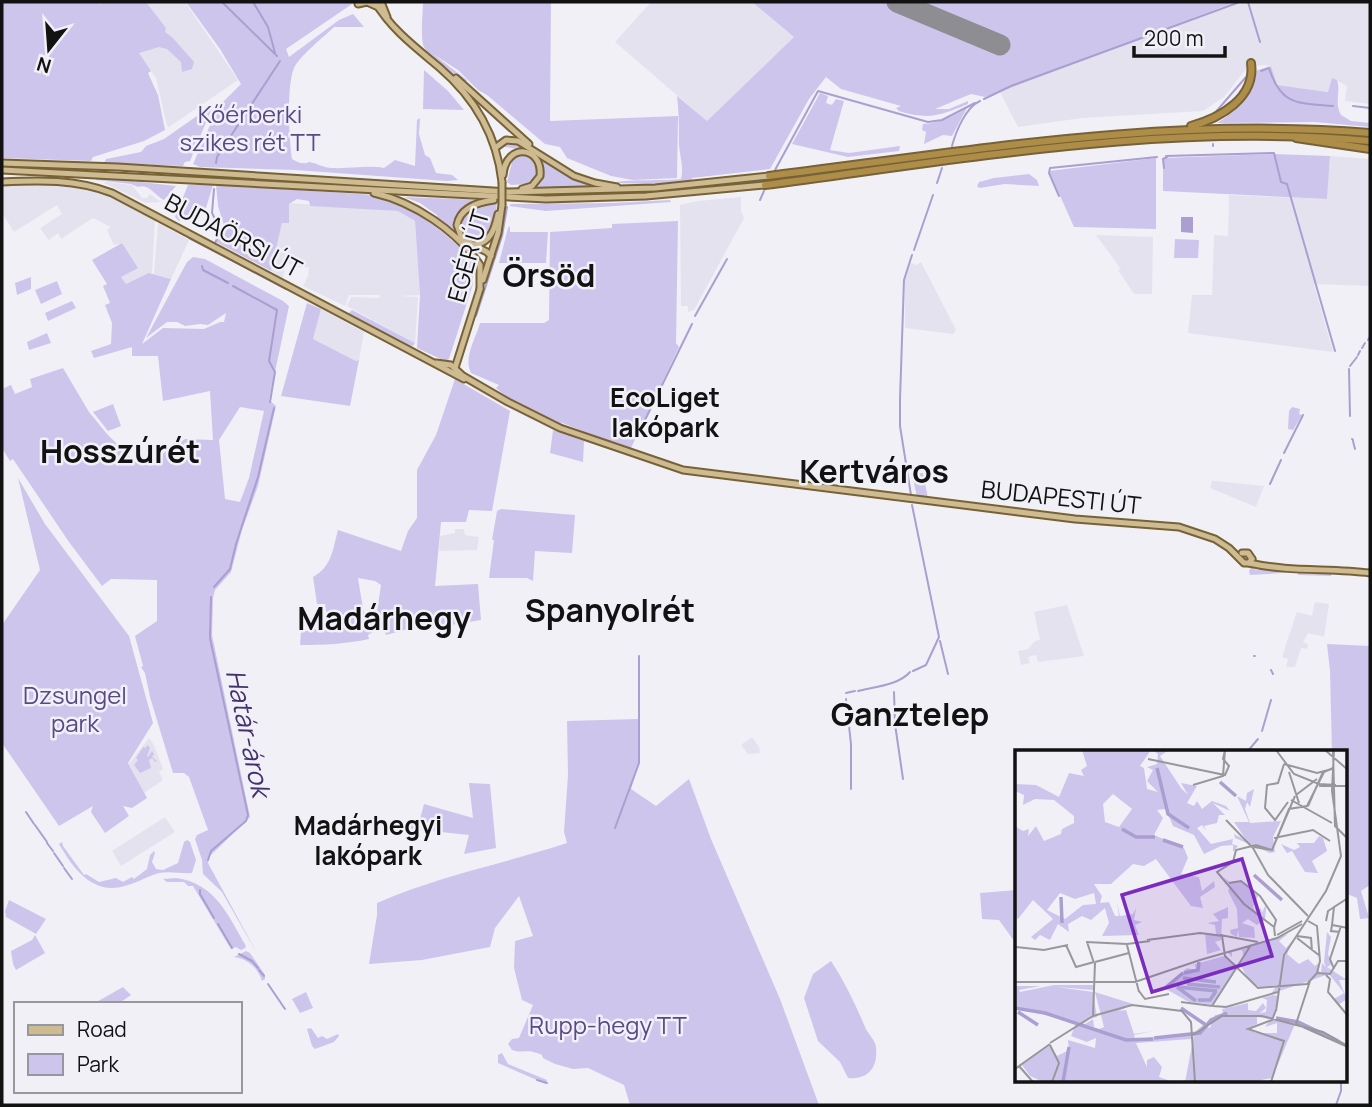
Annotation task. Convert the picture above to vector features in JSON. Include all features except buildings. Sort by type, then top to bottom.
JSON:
[{"type":"highway","points":[[1179,129],[1214,119],[1235,105],[1248,84],[1252,71],[1251,62]]},
{"type":"highway","points":[[769,176],[1078,138],[1179,129],[1304,128],[1370,133]]},
{"type":"highway","points":[[1284,135],[1306,141],[1370,149]]},
{"type":"highway","points":[[765,185],[1097,144],[1180,137],[1284,135],[1370,141]]},
{"type":"main road","points":[[359,2],[358,4],[378,4]]},
{"type":"main road","name":"EGÉR ÚT","points":[[378,4],[388,20],[408,41],[439,67],[471,100],[495,148],[502,182],[500,223],[452,369]]},
{"type":"main road","points":[[439,67],[449,72],[541,156]]},
{"type":"main road","points":[[495,148],[501,142],[518,141],[569,174],[587,181],[619,187],[655,188]]},
{"type":"main road","points":[[502,182],[505,164],[513,154],[524,152],[536,158],[540,169],[537,181],[529,187],[509,192]]},
{"type":"main road","points":[[2,163],[183,171],[509,192],[655,188],[769,176]]},
{"type":"main road","points":[[2,170],[524,199]]},
{"type":"main road","name":"BUDAÖRSI ÚT","points":[[2,182],[76,183],[111,193],[452,369],[560,428],[676,469]]},
{"type":"main road","points":[[472,255],[486,258],[491,256],[462,239],[457,230],[458,220],[464,211],[488,201],[646,196],[765,185]]},
{"type":"main road","points":[[347,189],[390,197],[414,207],[435,222],[472,255],[481,269],[480,289]]},
{"type":"main road","points":[[472,244],[480,244],[490,237],[502,205]]},
{"type":"main road","points":[[458,354],[460,370],[473,382]]},
{"type":"main road","name":"BUDAÖRSI ÚT","points":[[436,363],[452,369]]},
{"type":"main road","name":"BUDAPESTI ÚT","points":[[676,469],[1061,517],[1169,526],[1204,534],[1242,555],[1248,553],[1250,561],[1262,566],[1370,573]]},
{"type":"shaded area","points":[[98,2],[185,2],[238,80],[167,126],[156,78]]},
{"type":"shaded area","points":[[651,2],[752,2],[794,37],[707,121],[615,42]]},
{"type":"shaded area","points":[[1231,2],[1370,2],[1370,104],[1345,101],[1347,86],[1332,78],[1329,92],[1277,85],[1271,66],[1261,65],[1246,69],[1224,97],[1203,111],[1082,118],[1018,127],[1000,92]]},
{"type":"shaded area","points":[[1330,156],[1370,159],[1370,286],[1314,284],[1333,352],[1188,333],[1192,295],[1212,295],[1214,235],[1228,236],[1229,195],[1327,199]]},
{"type":"shaded area","points":[[35,181],[98,188],[155,219],[152,273],[126,284],[121,277],[123,243],[114,245],[107,230],[111,227],[93,218],[61,239],[58,233],[49,240],[40,228],[62,214],[57,205],[14,232],[2,213],[2,182]]},
{"type":"shaded area","points":[[104,183],[132,185],[142,198],[147,198],[150,194],[161,202],[146,203]]},
{"type":"shaded area","points":[[741,197],[744,218],[694,310],[688,312],[688,306],[681,306],[680,205]]},
{"type":"shaded area","points":[[289,203],[398,211],[415,221],[420,295],[400,296],[418,297],[415,343],[347,306],[351,297],[379,298],[380,295],[349,295],[345,306],[303,286],[309,268],[286,262],[283,278],[271,271],[282,223],[289,223]]},
{"type":"shaded area","points":[[1181,217],[1193,217],[1193,233],[1181,232]]},
{"type":"shaded area","points":[[158,223],[189,240],[171,279],[154,274]]},
{"type":"shaded area","points":[[1096,235],[1153,237],[1152,294],[1134,294],[1118,270],[1121,269]]},
{"type":"shaded area","points":[[921,262],[956,330],[953,334],[905,328],[905,279],[911,263],[916,265]]},
{"type":"shaded area","points":[[321,309],[364,332],[359,360],[356,361],[313,339]]},
{"type":"shaded area","points":[[1212,481],[1264,486],[1256,507],[1210,488]]},
{"type":"shaded area","points":[[455,529],[464,529],[465,535],[479,537],[477,550],[439,551],[440,536],[455,533]]},
{"type":"shaded area","points":[[1315,602],[1329,604],[1324,637],[1308,633],[1303,642],[1308,644],[1307,649],[1301,648],[1295,667],[1286,667],[1288,659],[1282,657],[1297,612],[1312,616]]},
{"type":"shaded area","points":[[1067,605],[1084,656],[1038,662],[1036,655],[1028,657],[1030,663],[1021,665],[1018,651],[1028,649],[1035,641],[1040,640],[1034,612]]},
{"type":"shaded area","points":[[752,737],[760,753],[748,754],[741,745]]},
{"type":"shaded area","points":[[149,738],[163,769],[159,772],[163,780],[144,793],[129,764]]},
{"type":"shaded area","points":[[165,817],[175,832],[121,866],[112,851]]},
{"type":"green space","points":[[2,2],[98,2],[100,5],[100,2],[146,2],[166,28],[165,32],[194,62],[192,69],[182,72],[181,62],[167,49],[159,47],[139,53],[151,71],[148,73],[158,95],[165,130],[144,141],[93,157],[91,161],[2,158]]},
{"type":"green space","name":"Kőérberki szikes rét TT","points":[[186,2],[355,2],[286,49],[289,57],[339,20],[353,14],[364,27],[334,27],[295,66],[289,97],[292,159],[300,163],[309,162],[332,168],[384,168],[395,160],[415,166],[417,120],[420,118],[419,134],[425,155],[430,158],[436,173],[452,175],[458,180],[200,167],[193,164],[218,107],[241,84]]},
{"type":"green space","points":[[423,2],[551,2],[550,121],[678,116],[677,178],[633,180],[611,176],[567,158],[560,147],[545,144],[478,90],[458,70],[433,54],[467,80],[465,85],[427,52],[422,38]]},
{"type":"green space","points":[[752,2],[1232,3],[1000,92],[985,97],[971,94],[935,109],[949,109],[968,101],[968,104],[934,115],[899,111],[896,108],[901,106],[841,89],[826,77],[809,99],[770,169],[692,178],[692,181],[614,183],[681,179],[677,96],[707,121],[794,37]]},
{"type":"green space","points":[[1271,66],[1277,85],[1328,92],[1332,78],[1337,80],[1341,115],[1351,121],[1370,123],[1370,127],[1315,122],[1217,123],[1243,102],[1251,88],[1255,71]]},
{"type":"green space","points":[[424,70],[448,91],[464,110],[423,109]]},
{"type":"green space","points":[[820,93],[828,96],[826,103],[832,105],[836,99],[844,101],[830,150],[849,153],[900,146],[899,151],[848,157],[792,144]]},
{"type":"green space","points":[[212,108],[190,161],[183,166],[104,163],[106,159],[141,152],[146,146],[164,139]]},
{"type":"green space","points":[[967,108],[952,136],[943,135],[924,144],[926,132],[922,130],[923,124],[946,119]]},
{"type":"green space","points":[[511,142],[520,144],[574,180],[594,186],[534,187],[543,171],[540,161],[523,150],[500,146]]},
{"type":"green space","points":[[1274,154],[1330,156],[1327,199],[1163,191],[1163,158]]},
{"type":"green space","points":[[525,155],[535,161],[536,176],[530,184],[511,185],[507,182],[513,158]]},
{"type":"green space","points":[[1156,158],[1156,229],[1074,227],[1049,171]]},
{"type":"green space","points":[[1029,174],[1037,180],[1039,186],[977,186],[979,182],[994,178]]},
{"type":"green space","points":[[95,177],[176,186],[164,200],[142,186],[96,180]]},
{"type":"green space","points":[[188,185],[213,185],[206,208],[192,222],[183,219],[179,221],[175,217]]},
{"type":"green space","points":[[216,185],[377,195],[403,206],[438,228],[470,256],[466,257],[472,262],[473,284],[449,359],[445,361],[417,348],[420,295],[415,221],[398,211],[310,206],[309,201],[297,199],[289,204],[289,223],[282,223],[271,271],[216,242],[225,229],[218,206]]},
{"type":"green space","points":[[404,197],[482,200],[462,211],[454,225],[459,239],[486,255],[466,247],[437,215],[420,203]]},
{"type":"green space","points":[[497,202],[496,213],[486,237],[483,241],[467,240],[458,227],[460,221],[466,213]]},
{"type":"green space","points":[[671,202],[546,211],[509,206],[511,204]]},
{"type":"green space","points":[[678,221],[676,343],[679,347],[630,450],[560,422],[569,430],[504,395],[496,388],[499,385],[471,373],[469,355],[480,323],[544,323],[549,320],[550,232],[612,228],[612,224]]},
{"type":"green space","points":[[510,226],[510,232],[548,232],[546,263],[499,263]]},
{"type":"green space","points":[[1175,239],[1199,240],[1198,258],[1174,258]]},
{"type":"green space","points":[[122,243],[138,268],[121,277],[126,284],[149,273],[171,279],[142,344],[163,328],[204,329],[224,322],[226,313],[208,325],[185,326],[177,322],[167,322],[146,338],[187,262],[193,257],[205,259],[289,306],[269,400],[276,406],[258,486],[231,572],[215,590],[213,598],[212,635],[250,817],[210,856],[208,863],[258,955],[222,892],[203,874],[202,860],[195,839],[197,835],[208,830],[189,777],[184,773],[173,773],[141,667],[143,666],[135,636],[157,621],[157,580],[111,579],[102,586],[13,459],[10,461],[2,448],[2,389],[11,385],[15,394],[32,387],[30,379],[63,368],[89,412],[135,462],[147,464],[185,439],[213,440],[210,391],[163,401],[158,356],[132,356],[132,347],[94,358],[91,351],[111,344],[112,323],[105,305],[110,303],[103,286],[107,284],[92,260]],"holes":[[[240,407],[264,411],[249,478],[240,502],[225,499],[219,440]]]},
{"type":"green space","points":[[31,277],[31,289],[17,295],[15,283]]},
{"type":"green space","points":[[57,281],[62,294],[41,304],[35,290]]},
{"type":"green space","points":[[72,301],[76,308],[48,321],[45,313]]},
{"type":"green space","points":[[307,303],[321,309],[313,339],[356,361],[359,360],[350,406],[281,396]]},
{"type":"green space","points":[[352,310],[415,343],[413,346],[390,337],[348,314]]},
{"type":"green space","points":[[47,333],[51,343],[29,350],[27,342]]},
{"type":"green space","points":[[455,379],[510,411],[492,511],[469,510],[466,522],[441,522],[435,586],[478,584],[481,620],[421,630],[412,628],[386,635],[377,612],[381,585],[358,578],[365,621],[375,619],[378,629],[368,635],[369,639],[300,645],[301,632],[329,627],[325,604],[317,604],[313,577],[328,562],[338,530],[401,551],[408,531],[417,518],[417,470],[436,435]]},
{"type":"green space","points":[[113,404],[121,426],[108,431],[93,412]]},
{"type":"green space","points":[[1292,407],[1300,409],[1299,414],[1302,415],[1293,430],[1288,429],[1289,411]]},
{"type":"green space","points":[[553,430],[584,441],[583,462],[550,453]]},
{"type":"green space","points":[[923,473],[928,498],[917,497],[912,474]]},
{"type":"green space","name":"Dzsungel park","points":[[18,478],[45,524],[129,636],[153,723],[128,763],[147,798],[132,808],[123,806],[129,816],[105,833],[91,812],[93,806],[59,826],[2,743],[2,625],[40,570]]},
{"type":"green space","points":[[501,509],[575,515],[572,553],[535,551],[533,581],[527,578],[489,578],[497,511]]},
{"type":"green space","points":[[1251,567],[1256,570],[1331,572],[1331,576],[1298,575],[1298,572],[1250,575]]},
{"type":"green space","points":[[1327,644],[1370,646],[1370,885],[1361,891],[1369,918],[1360,919],[1357,898],[1348,894],[1348,750],[1332,750]]},
{"type":"green space","name":"Rupp-hegy TT","points":[[638,719],[639,764],[631,789],[656,806],[689,779],[711,839],[780,999],[819,1105],[630,1105],[624,1085],[588,1068],[573,1069],[555,1064],[537,1053],[512,1050],[508,1044],[512,1039],[519,1038],[533,1005],[522,1000],[514,968],[515,941],[533,936],[519,896],[495,928],[490,947],[422,960],[369,964],[377,903],[447,878],[567,843],[564,832],[568,775],[567,721]]},
{"type":"green space","points":[[148,745],[150,748],[147,756],[152,751],[152,757],[157,761],[152,758],[149,760],[151,768],[140,773],[134,765],[138,760],[136,758],[143,747]]},
{"type":"green space","points":[[469,783],[490,784],[496,848],[464,854],[469,835],[403,828],[403,822],[420,819],[424,804],[473,818]]},
{"type":"green space","points":[[187,840],[196,860],[192,873],[159,873],[116,888],[95,884],[86,879],[71,863],[59,844],[62,842],[84,875],[99,882],[116,878],[123,882],[132,877],[134,879],[147,869],[150,855],[154,851],[152,862],[156,869],[163,870],[178,863]]},
{"type":"green space","points":[[176,878],[201,886],[219,902],[245,948],[231,949],[193,886],[163,879]]},
{"type":"green space","points":[[1015,890],[1015,942],[999,920],[982,919],[980,893]]},
{"type":"green space","points":[[9,900],[46,919],[36,934],[6,917]]},
{"type":"green space","points":[[35,935],[45,953],[16,970],[11,951],[32,940]]},
{"type":"green space","points":[[246,951],[265,975],[262,981],[252,965],[234,957]]},
{"type":"green space","points":[[831,961],[876,1045],[873,1067],[861,1077],[848,1078],[840,1062],[818,1041],[804,998],[813,974]]},
{"type":"green space","points":[[123,987],[131,995],[121,1002],[97,1002]]},
{"type":"green space","points":[[306,992],[313,1008],[300,1013],[292,999]]},
{"type":"green space","points":[[311,1028],[318,1038],[339,1036],[334,1042],[315,1049],[307,1029]]},
{"type":"green space","points":[[502,1053],[508,1064],[547,1080],[546,1084],[498,1063],[498,1055]]},
{"type":"waterway","points":[[222,2],[275,54]]},
{"type":"waterway","points":[[253,2],[268,27],[275,53]]},
{"type":"waterway","points":[[1248,2],[1260,42]]},
{"type":"waterway","points":[[984,99],[1011,86],[1237,3]]},
{"type":"waterway","name":"Határ-árok","points":[[216,163],[217,157],[280,61]]},
{"type":"waterway","points":[[1261,71],[1269,68],[1279,90],[1292,100],[1333,106]]},
{"type":"waterway","points":[[1214,114],[1246,77]]},
{"type":"waterway","points":[[775,170],[818,91],[928,122],[942,120],[975,103]]},
{"type":"waterway","points":[[952,146],[966,114],[980,101]]},
{"type":"waterway","points":[[1353,106],[1370,108]]},
{"type":"waterway","points":[[1166,156],[1274,153],[1281,182],[1287,184],[1335,351]]},
{"type":"waterway","points":[[1059,196],[1049,173],[1050,168],[1157,157]]},
{"type":"waterway","points":[[1164,168],[1163,159],[1167,157]]},
{"type":"waterway","points":[[937,183],[942,168]]},
{"type":"waterway","name":"Határ-árok","points":[[214,189],[212,213],[221,231],[215,243]]},
{"type":"waterway","points":[[760,200],[764,191]]},
{"type":"waterway","points":[[914,250],[933,195]]},
{"type":"waterway","points":[[476,316],[502,236],[507,207]]},
{"type":"waterway","points":[[164,223],[184,235]]},
{"type":"waterway","points":[[189,238],[286,289]]},
{"type":"waterway","points":[[911,495],[900,426],[900,399],[904,280],[912,255]]},
{"type":"waterway","points":[[695,316],[727,259]]},
{"type":"waterway","name":"Határ-árok","points":[[202,266],[203,270],[228,283]]},
{"type":"waterway","name":"Határ-árok","points":[[233,286],[277,310],[269,361],[275,372],[270,402]]},
{"type":"waterway","points":[[643,424],[692,324]]},
{"type":"waterway","points":[[1362,348],[1365,343]]},
{"type":"waterway","points":[[1358,355],[1360,351]]},
{"type":"waterway","points":[[1350,366],[1357,357]]},
{"type":"waterway","points":[[1349,369],[1350,416]]},
{"type":"waterway","name":"Határ-árok","points":[[214,587],[230,569],[258,477],[274,408]]},
{"type":"waterway","points":[[1284,453],[1303,415]]},
{"type":"waterway","points":[[1353,441],[1355,449]]},
{"type":"waterway","points":[[1270,484],[1281,460]]},
{"type":"waterway","points":[[912,505],[939,637],[926,665],[913,671]]},
{"type":"waterway","name":"Határ-árok","points":[[208,860],[211,851],[246,821],[248,815],[210,638],[211,597]]},
{"type":"waterway","points":[[940,641],[948,674]]},
{"type":"waterway","points":[[615,828],[639,763],[639,656]]},
{"type":"waterway","points":[[1271,670],[1273,674]]},
{"type":"waterway","points":[[858,691],[893,683],[910,672]]},
{"type":"waterway","points":[[846,693],[855,691]]},
{"type":"waterway","points":[[894,692],[895,724],[903,779]]},
{"type":"waterway","points":[[846,699],[851,744],[851,789]]},
{"type":"waterway","points":[[1262,731],[1271,700]]},
{"type":"waterway","points":[[1249,750],[1258,739]]},
{"type":"waterway","points":[[26,812],[34,824]]},
{"type":"waterway","points":[[35,825],[47,842]]},
{"type":"waterway","points":[[47,843],[53,851]]},
{"type":"waterway","points":[[54,853],[63,866]]},
{"type":"waterway","points":[[64,868],[72,879]]},
{"type":"waterway","points":[[200,890],[214,918]]},
{"type":"waterway","points":[[218,924],[232,948]]},
{"type":"waterway","points":[[239,954],[258,968]]},
{"type":"waterway","points":[[259,970],[264,976]]},
{"type":"waterway","points":[[268,984],[285,1009]]},
{"type":"waterway","points":[[537,1080],[547,1083]]},
{"type":"waterway","points":[[1336,1105],[1341,1082]]},
{"type":"runway","points":[[897,2],[1000,45]]},
{"type":"district","name":"Örsöd","points":[[549,276]]},
{"type":"district","name":"EcoLiget lakópark","points":[[665,413]]},
{"type":"district","name":"Hosszúrét","points":[[120,452]]},
{"type":"district","name":"Kertváros","points":[[874,472]]},
{"type":"district","name":"Spanyolrét","points":[[610,611]]},
{"type":"district","name":"Madárhegy","points":[[384,619]]},
{"type":"district","name":"Ganztelep","points":[[910,715]]},
{"type":"district","name":"Madárhegyi lakópark","points":[[368,841]]}]
